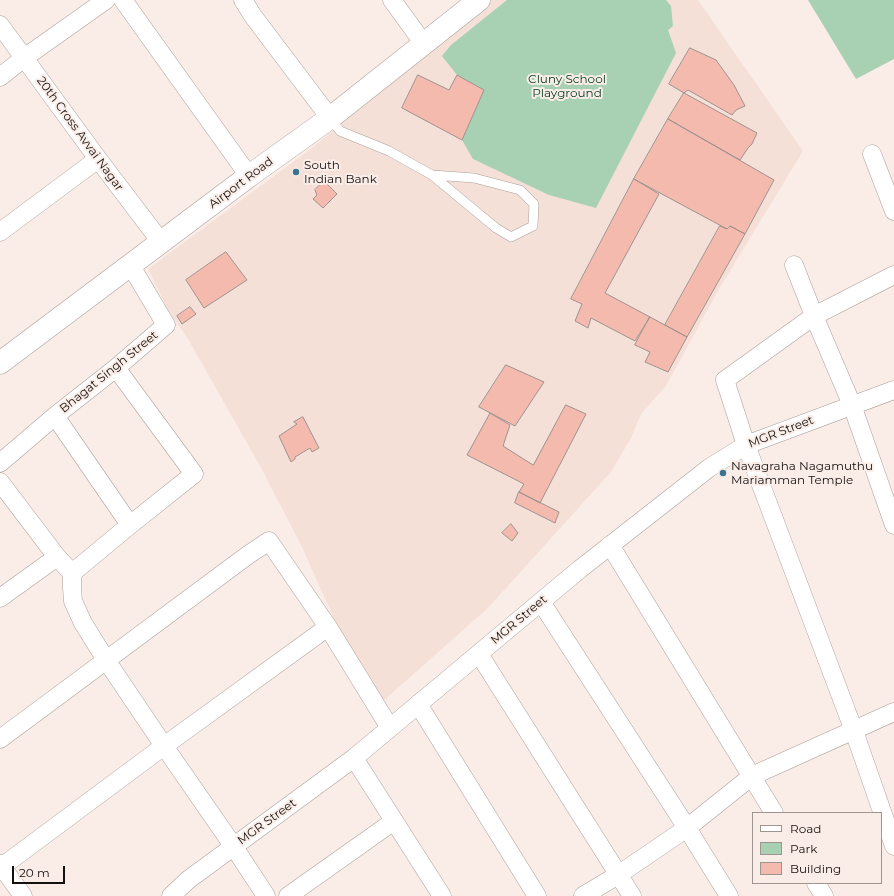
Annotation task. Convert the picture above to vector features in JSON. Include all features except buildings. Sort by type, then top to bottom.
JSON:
[{"type":"street","points":[[0,76],[106,0]]},
{"type":"street","points":[[123,0],[249,176]]},
{"type":"street","points":[[243,0],[253,16],[330,118]]},
{"type":"street","points":[[392,0],[424,44]]},
{"type":"street","name":"Airport Road","points":[[0,363],[249,176],[330,118],[479,0]]},
{"type":"street","name":"20th Cross Avvai Nagar","points":[[0,25],[98,159],[162,242]]},
{"type":"street","points":[[872,154],[894,211]]},
{"type":"street","points":[[3,224],[98,159]]},
{"type":"street","points":[[794,265],[852,405],[894,525]]},
{"type":"street","name":"Bhagat Singh Street","points":[[0,463],[166,325],[130,266]]},
{"type":"street","points":[[894,275],[814,316],[725,380],[746,445],[854,731],[894,846]]},
{"type":"street","points":[[72,573],[130,524],[194,474],[116,368]]},
{"type":"street","name":"MGR Street","points":[[171,896],[188,880],[354,758],[580,569],[709,468],[746,445],[894,390]]},
{"type":"street","points":[[55,416],[130,524]]},
{"type":"street","points":[[0,482],[57,557],[72,573],[73,601],[83,623],[106,660],[266,896]]},
{"type":"street","points":[[0,739],[269,541],[328,627],[390,728]]},
{"type":"street","points":[[610,545],[773,812]]},
{"type":"street","points":[[0,598],[57,557]]},
{"type":"street","points":[[540,602],[688,828],[729,896]]},
{"type":"street","points":[[23,896],[1,866],[328,627]]},
{"type":"street","points":[[479,654],[632,896]]},
{"type":"street","points":[[418,704],[537,896]]},
{"type":"street","points":[[583,896],[618,875],[688,828],[752,776],[894,712]]},
{"type":"street","points":[[354,758],[394,821],[436,894]]},
{"type":"street","points":[[288,896],[394,821]]},
{"type":"street","points":[[817,884],[824,896]]},
{"type":"lane","points":[[330,118],[340,131],[388,151],[432,175],[496,228],[511,237],[533,226],[534,204],[520,190],[474,178],[432,175]]},
{"type":"shaded area","points":[[490,0],[698,0],[803,151],[719,289],[666,386],[641,414],[631,438],[611,472],[487,609],[382,702],[335,621],[301,545],[260,466],[188,339],[168,310],[148,269],[312,148]]},
{"type":"green space","name":"Cluny School Playground","points":[[507,0],[666,0],[671,6],[673,26],[668,30],[676,53],[596,208],[549,195],[473,159],[462,140],[484,90],[457,75],[442,56],[451,45]]},
{"type":"green space","points":[[808,0],[894,0],[894,59],[856,79]]},
{"type":"place","name":"South Indian Bank","points":[[296,172]]},
{"type":"place","name":"Navagraha Nagamuthu Mariamman Temple","points":[[723,473]]}]
